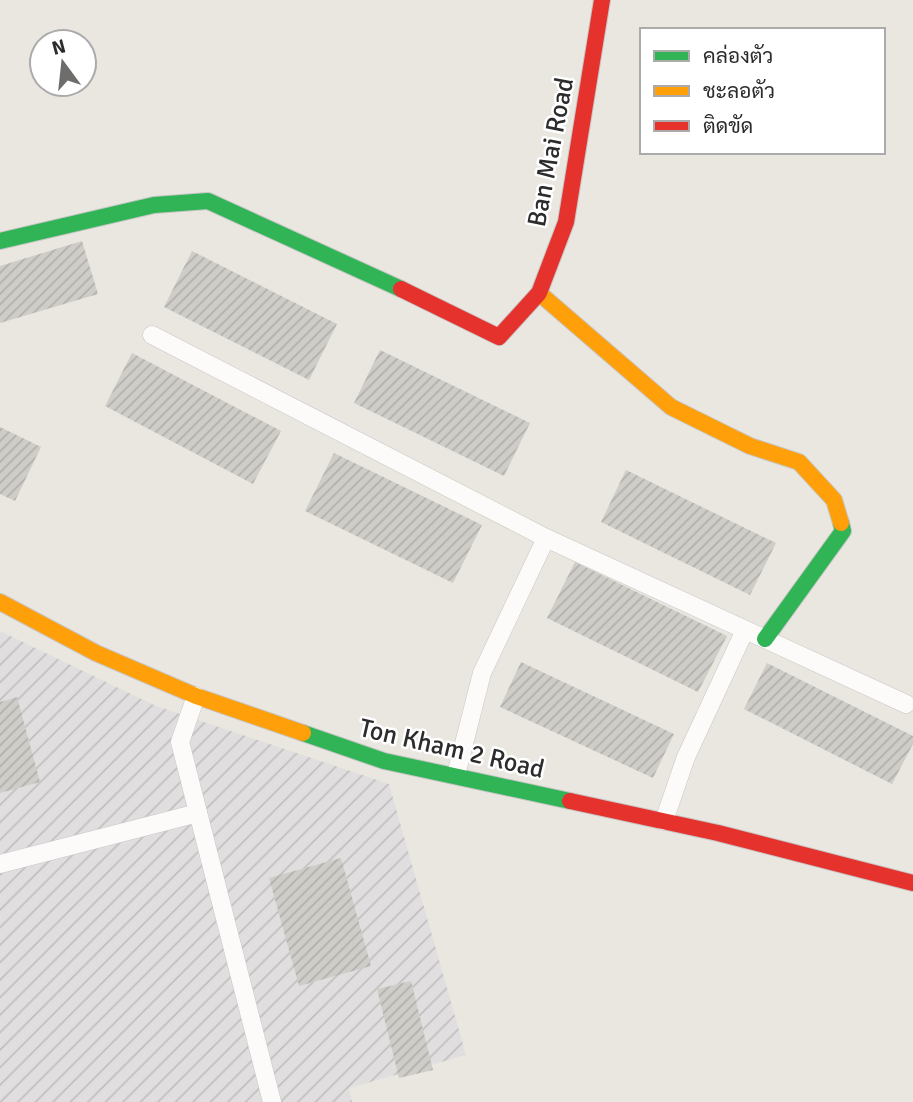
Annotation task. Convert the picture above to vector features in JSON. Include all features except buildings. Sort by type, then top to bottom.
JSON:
[{"type":"street","name":"Ban Mai Road","points":[[0,241],[154,205],[208,201],[333,256],[499,337],[539,293],[566,222],[602,0]]},
{"type":"street","points":[[539,293],[671,407],[750,446],[799,462],[834,500],[843,531],[765,639]]},
{"type":"street","name":"Ton Kham 2 Road","points":[[0,602],[96,653],[196,696],[384,761],[664,821],[913,883]]},
{"type":"lane","points":[[152,335],[546,538],[906,704]]},
{"type":"lane","points":[[456,775],[482,673],[546,538]]},
{"type":"lane","points":[[664,821],[686,757],[745,630]]},
{"type":"lane","points":[[196,696],[180,742],[272,1102]]},
{"type":"lane","points":[[0,864],[198,813]]},
{"type":"shaded area","points":[[0,631],[156,706],[389,784],[466,1055],[349,1088],[352,1102],[0,1102]]},
{"type":"traffic: fast","points":[[0,241],[154,205],[208,201],[401,289]]},
{"type":"traffic: fast","points":[[765,639],[843,531],[841,523]]},
{"type":"traffic: fast","points":[[303,733],[384,761],[570,801]]},
{"type":"traffic: slow","points":[[539,293],[671,407],[750,446],[799,462],[834,500],[841,523]]},
{"type":"traffic: slow","points":[[0,602],[96,653],[196,696],[303,733]]},
{"type":"traffic: jam","points":[[401,289],[499,337],[539,293],[566,222],[602,0]]},
{"type":"traffic: jam","points":[[570,801],[718,833],[913,883]]}]
